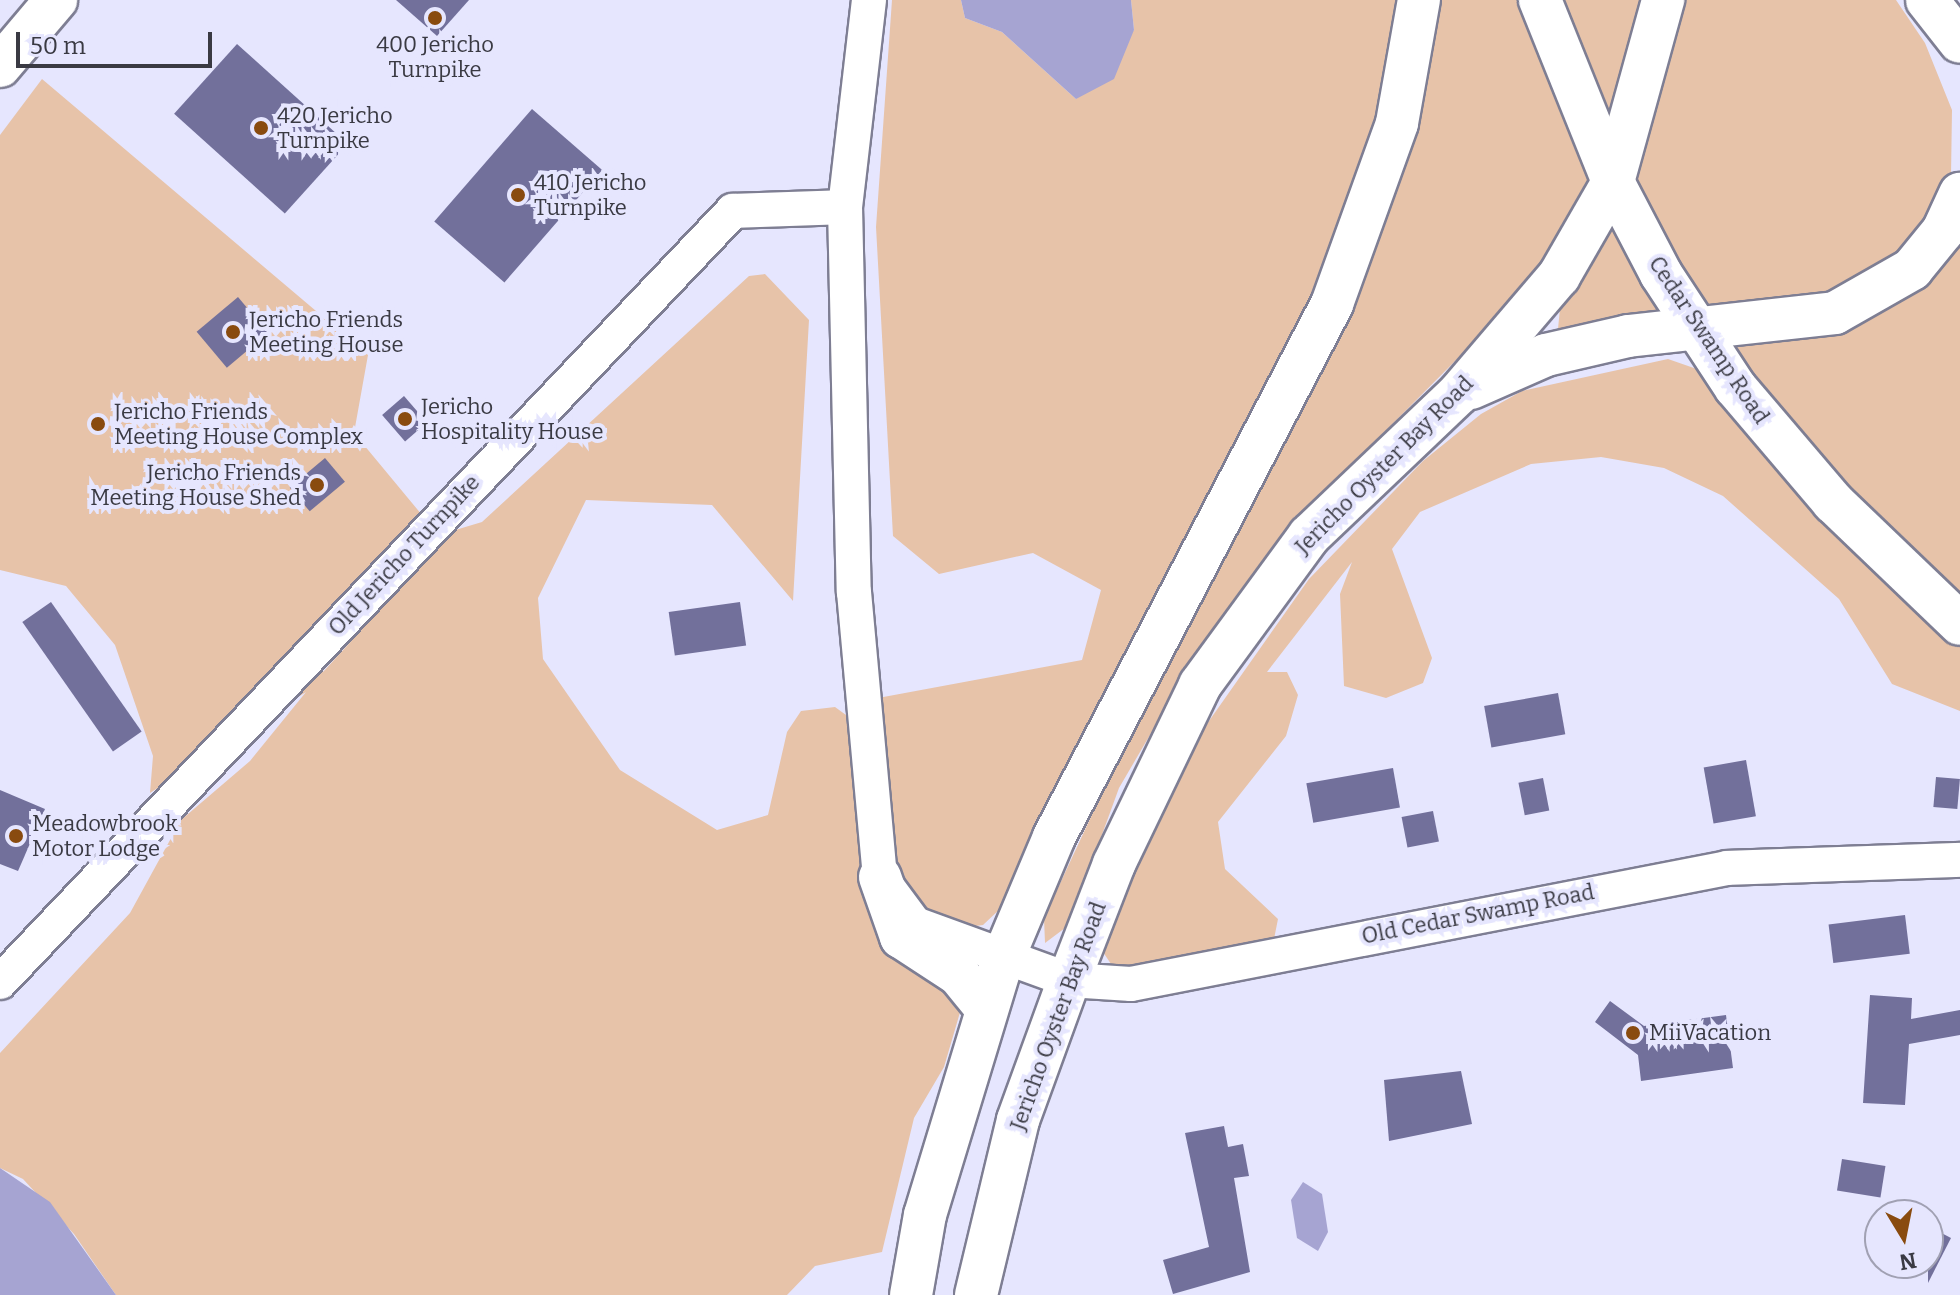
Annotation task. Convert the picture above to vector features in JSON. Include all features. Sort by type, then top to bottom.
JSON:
[{"type":"main road","points":[[911,1295],[925,1215],[985,1007],[1002,961],[1060,824],[1332,304],[1397,123],[1419,0]]},
{"type":"main road","name":"Cedar Swamp Road","points":[[1540,0],[1613,182],[1736,388],[1833,502],[1960,624]]},
{"type":"main road","name":"Jericho Oyster Bay Road","points":[[976,1295],[1018,1120],[1069,980],[1114,864],[1209,672],[1309,536],[1459,393],[1559,276],[1613,182],[1663,0]]},
{"type":"main road","points":[[1927,0],[1960,42]]},
{"type":"main road","points":[[0,66],[52,2]]},
{"type":"main road","points":[[1459,393],[1546,355],[1700,330],[1835,313],[1878,294],[1912,269],[1943,231],[1960,194]]},
{"type":"main road","points":[[880,877],[901,937],[940,958],[985,1007]]},
{"type":"street","points":[[869,0],[845,207],[854,592],[880,877],[915,924],[1002,961]]},
{"type":"street","name":"Old Jericho Turnpike","points":[[0,982],[733,211],[845,207]]},
{"type":"street","name":"Old Cedar Swamp Road","points":[[1002,961],[1069,980],[1131,984],[1727,868],[1960,860]]},
{"type":"shaded area","points":[[892,0],[961,0],[965,18],[1002,32],[1076,99],[1134,30],[1131,0],[1401,0],[1397,48],[1317,308],[1001,908],[983,925],[952,929],[923,919],[892,870],[878,698],[1082,660],[1101,590],[1033,553],[939,574],[893,536],[876,227]]},
{"type":"shaded area","points":[[1435,0],[1526,0],[1597,179],[1541,265],[1480,336],[1281,536],[1199,651],[1119,788],[1069,925],[1045,943],[1044,918],[1175,636],[1328,351],[1384,228],[1422,84]]},
{"type":"shaded area","points":[[1557,0],[1645,0],[1618,124],[1605,122]]},
{"type":"shaded area","points":[[1679,0],[1896,0],[1925,43],[1952,110],[1951,176],[1921,239],[1821,302],[1703,313],[1629,177],[1673,51]]},
{"type":"shaded area","points":[[42,79],[368,355],[354,433],[422,515],[325,651],[323,672],[452,531],[482,522],[749,276],[765,274],[809,320],[793,601],[712,505],[586,500],[538,598],[543,659],[620,770],[717,830],[768,815],[787,732],[801,711],[835,707],[846,715],[864,867],[949,978],[961,1009],[944,1067],[914,1118],[882,1252],[815,1266],[787,1295],[116,1295],[74,1234],[23,1179],[0,1168],[0,1053],[130,913],[181,820],[250,761],[306,692],[150,793],[153,756],[115,645],[66,586],[0,570],[0,135]]},
{"type":"shaded area","points":[[1606,217],[1668,310],[1558,329],[1562,288]]},
{"type":"shaded area","points":[[1960,236],[1960,596],[1805,442],[1726,345],[1821,334],[1896,305]]},
{"type":"shaded area","points":[[1668,359],[1714,375],[1960,633],[1960,711],[1892,684],[1839,599],[1723,496],[1664,468],[1601,457],[1531,464],[1420,512],[1392,549],[1432,658],[1423,683],[1386,698],[1344,686],[1340,594],[1352,562],[1267,672],[1287,672],[1298,695],[1286,736],[1218,822],[1225,869],[1278,919],[1273,944],[1115,970],[1099,946],[1178,765],[1309,579],[1423,461],[1481,414],[1522,391]]},
{"type":"water","points":[[961,0],[1131,0],[1134,30],[1114,79],[1076,99],[1002,32],[965,18]]},
{"type":"water","points":[[0,1168],[50,1202],[116,1295],[0,1295]]},
{"type":"water","points":[[1303,1182],[1322,1194],[1328,1232],[1318,1251],[1297,1238],[1291,1200]]},
{"type":"building","name":"400 Jericho Turnpike","points":[[396,0],[469,0],[437,36]]},
{"type":"building","name":"420 Jericho Turnpike","points":[[237,44],[348,144],[285,214],[174,114]]},
{"type":"building","name":"410 Jericho Turnpike","points":[[532,109],[602,170],[504,282],[434,221]]},
{"type":"building","name":"Jericho Friends Meeting House","points":[[238,297],[268,333],[227,368],[197,332]]},
{"type":"building","name":"Jericho Hospitality House","points":[[404,396],[427,422],[405,441],[382,415]]},
{"type":"building","name":"Jericho Friends Meeting House Shed","points":[[325,458],[345,482],[310,511],[290,488]]},
{"type":"building","points":[[51,602],[142,731],[113,752],[22,622]]},
{"type":"building","points":[[740,602],[746,646],[675,656],[669,612]]},
{"type":"building","points":[[1558,693],[1565,734],[1491,747],[1484,706]]},
{"type":"building","points":[[1746,760],[1756,816],[1714,824],[1704,767]]},
{"type":"building","points":[[1393,768],[1400,807],[1313,823],[1306,783]]},
{"type":"building","points":[[1936,777],[1960,779],[1957,809],[1933,807]]},
{"type":"building","points":[[1543,778],[1549,810],[1525,815],[1518,783]]},
{"type":"building","name":"Meadowbrook Motor Lodge","points":[[0,790],[45,809],[18,871],[0,864]]},
{"type":"building","points":[[1433,811],[1439,841],[1408,848],[1402,817]]},
{"type":"building","points":[[1905,915],[1910,954],[1833,963],[1829,924]]},
{"type":"building","points":[[1870,995],[1912,998],[1911,1019],[1960,1010],[1960,1035],[1909,1044],[1905,1105],[1863,1103]]},
{"type":"building","points":[[1610,1001],[1644,1026],[1726,1015],[1733,1068],[1641,1081],[1638,1055],[1595,1022]]},
{"type":"building","points":[[1461,1071],[1472,1124],[1389,1141],[1384,1080]]},
{"type":"building","points":[[1224,1126],[1228,1147],[1243,1144],[1249,1176],[1234,1178],[1250,1272],[1173,1294],[1163,1260],[1209,1247],[1185,1133]]},
{"type":"building","points":[[1842,1159],[1885,1166],[1880,1197],[1837,1191]]},
{"type":"building","points":[[1944,1234],[1951,1238],[1944,1252]]},
{"type":"place","name":"400 Jericho Turnpike","points":[[435,18]]},
{"type":"place","name":"420 Jericho Turnpike","points":[[261,128]]},
{"type":"place","name":"410 Jericho Turnpike","points":[[518,195]]},
{"type":"place","name":"Jericho Friends Meeting House","points":[[233,332]]},
{"type":"place","name":"Jericho Hospitality House","points":[[405,419]]},
{"type":"place","name":"Jericho Friends Meeting House Complex","points":[[98,424]]},
{"type":"place","name":"Jericho Friends Meeting House Shed","points":[[317,485]]},
{"type":"place","name":"Meadowbrook Motor Lodge","points":[[16,836]]},
{"type":"place","name":"MiiVacation","points":[[1633,1033]]}]
